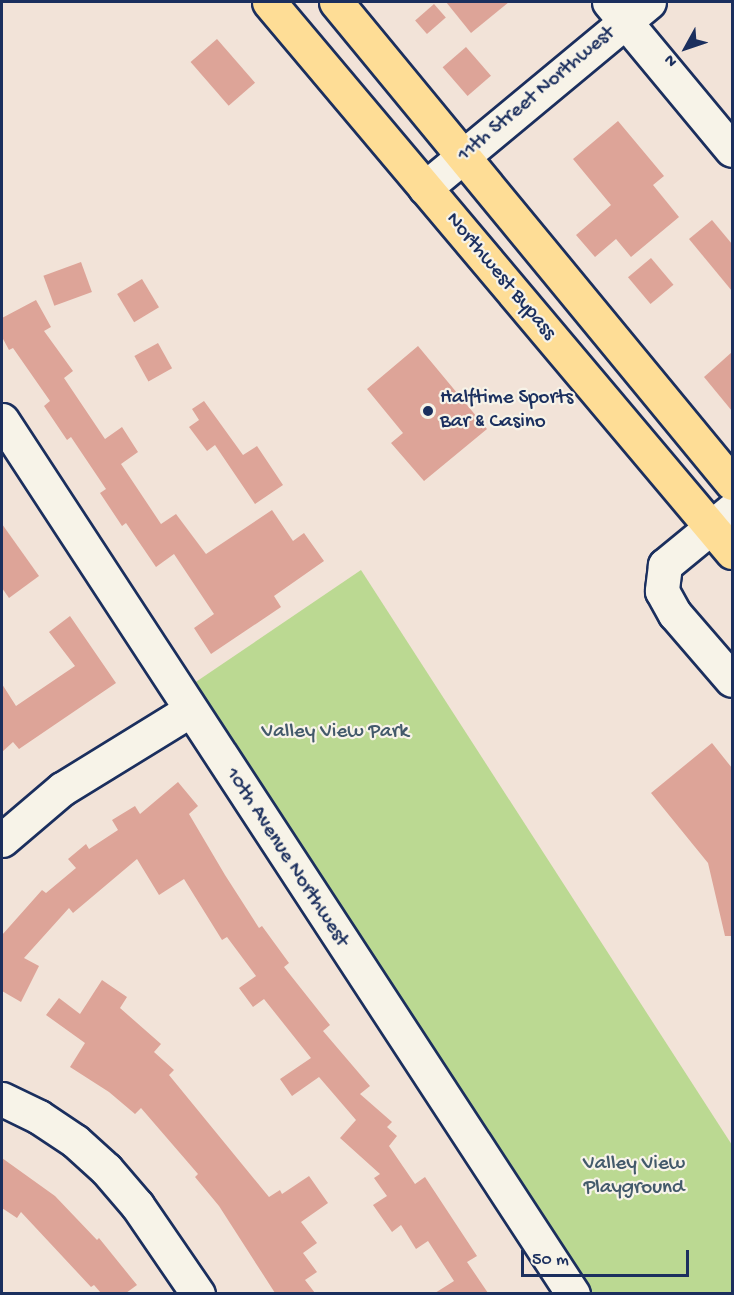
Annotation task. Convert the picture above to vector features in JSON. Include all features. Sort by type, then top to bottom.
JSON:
[{"type":"main road","name":"Northwest Bypass","points":[[269,2],[425,188],[726,530]]},
{"type":"main road","points":[[336,2],[732,483]]},
{"type":"street","name":"11th Street Northwest","points":[[425,188],[464,156],[628,8]]},
{"type":"street","points":[[628,8],[732,150]]},
{"type":"street","name":"10th Avenue Northwest","points":[[2,420],[10,453],[189,711],[573,1293]]},
{"type":"street","points":[[726,530],[664,565],[662,591],[675,614],[732,680]]},
{"type":"street","points":[[2,840],[62,789],[189,711]]},
{"type":"street","points":[[2,1099],[48,1123],[75,1141],[106,1169],[138,1205],[198,1293]]},
{"type":"green space","name":"Valley View Park","points":[[361,570],[732,1145],[732,1293],[572,1293],[178,694]]},
{"type":"building","points":[[446,2],[509,2],[471,33]]},
{"type":"building","points":[[434,4],[446,18],[427,34],[415,20]]},
{"type":"building","points":[[217,39],[255,83],[229,106],[191,62]]},
{"type":"building","points":[[466,47],[491,76],[468,96],[443,67]]},
{"type":"building","points":[[618,121],[664,176],[653,185],[679,217],[631,257],[616,239],[595,257],[576,235],[611,205],[573,159]]},
{"type":"building","points":[[712,220],[732,244],[732,291],[689,239]]},
{"type":"building","points":[[651,258],[673,285],[651,304],[628,277]]},
{"type":"building","points":[[81,262],[92,292],[54,306],[43,276]]},
{"type":"building","points":[[142,279],[159,307],[134,322],[117,294]]},
{"type":"building","points":[[36,300],[51,327],[44,331],[73,371],[64,378],[105,439],[122,427],[138,452],[121,464],[161,524],[176,514],[206,554],[272,510],[293,541],[304,533],[324,561],[274,596],[281,607],[211,654],[194,628],[214,614],[174,554],[156,567],[126,523],[122,526],[100,493],[106,489],[71,437],[67,440],[44,406],[50,401],[13,348],[9,350],[2,337],[2,318]]},
{"type":"building","points":[[158,343],[172,368],[148,381],[134,356]]},
{"type":"building","points":[[418,346],[487,429],[424,481],[391,443],[403,433],[367,389]]},
{"type":"building","points":[[732,352],[732,411],[704,377]]},
{"type":"building","points":[[204,401],[243,455],[257,446],[283,485],[255,504],[215,445],[207,451],[189,427],[199,420],[192,409]]},
{"type":"building","points":[[2,524],[39,576],[9,598],[2,588]]},
{"type":"building","points":[[70,616],[116,683],[19,749],[13,742],[2,752],[2,684],[16,706],[75,666],[49,632]]},
{"type":"building","points":[[712,743],[732,768],[732,936],[725,936],[708,863],[651,793]]},
{"type":"building","points":[[178,782],[198,806],[189,814],[225,875],[259,928],[262,926],[289,963],[284,967],[330,1025],[323,1031],[370,1086],[360,1094],[392,1122],[387,1127],[397,1136],[389,1146],[415,1184],[425,1177],[477,1256],[467,1262],[488,1293],[435,1293],[454,1281],[428,1241],[416,1249],[401,1225],[392,1232],[373,1205],[387,1196],[374,1178],[380,1174],[340,1138],[356,1120],[319,1077],[292,1096],[280,1079],[311,1058],[264,999],[253,1007],[239,988],[256,976],[227,937],[222,940],[184,879],[159,895],[137,859],[73,913],[69,908],[24,958],[39,966],[21,1002],[2,991],[2,935],[42,890],[46,893],[76,868],[68,859],[86,844],[89,849],[118,830],[112,820],[135,806],[140,814]]},
{"type":"building","points":[[102,980],[127,997],[120,1008],[161,1044],[154,1052],[174,1070],[169,1075],[269,1197],[280,1190],[282,1194],[309,1176],[328,1203],[301,1222],[317,1243],[303,1253],[317,1272],[305,1280],[315,1293],[275,1293],[219,1206],[195,1177],[198,1174],[141,1108],[135,1114],[109,1092],[70,1067],[85,1043],[46,1015],[59,998],[80,1014]]},
{"type":"building","points":[[2,1158],[55,1196],[97,1240],[99,1238],[137,1285],[126,1293],[101,1293],[94,1285],[91,1287],[21,1212],[17,1218],[2,1208]]},
{"type":"place","name":"Halftime Sports Bar & Casino","points":[[428,411]]},
{"type":"park label","name":"Valley View Playground","points":[[634,1177]]}]
